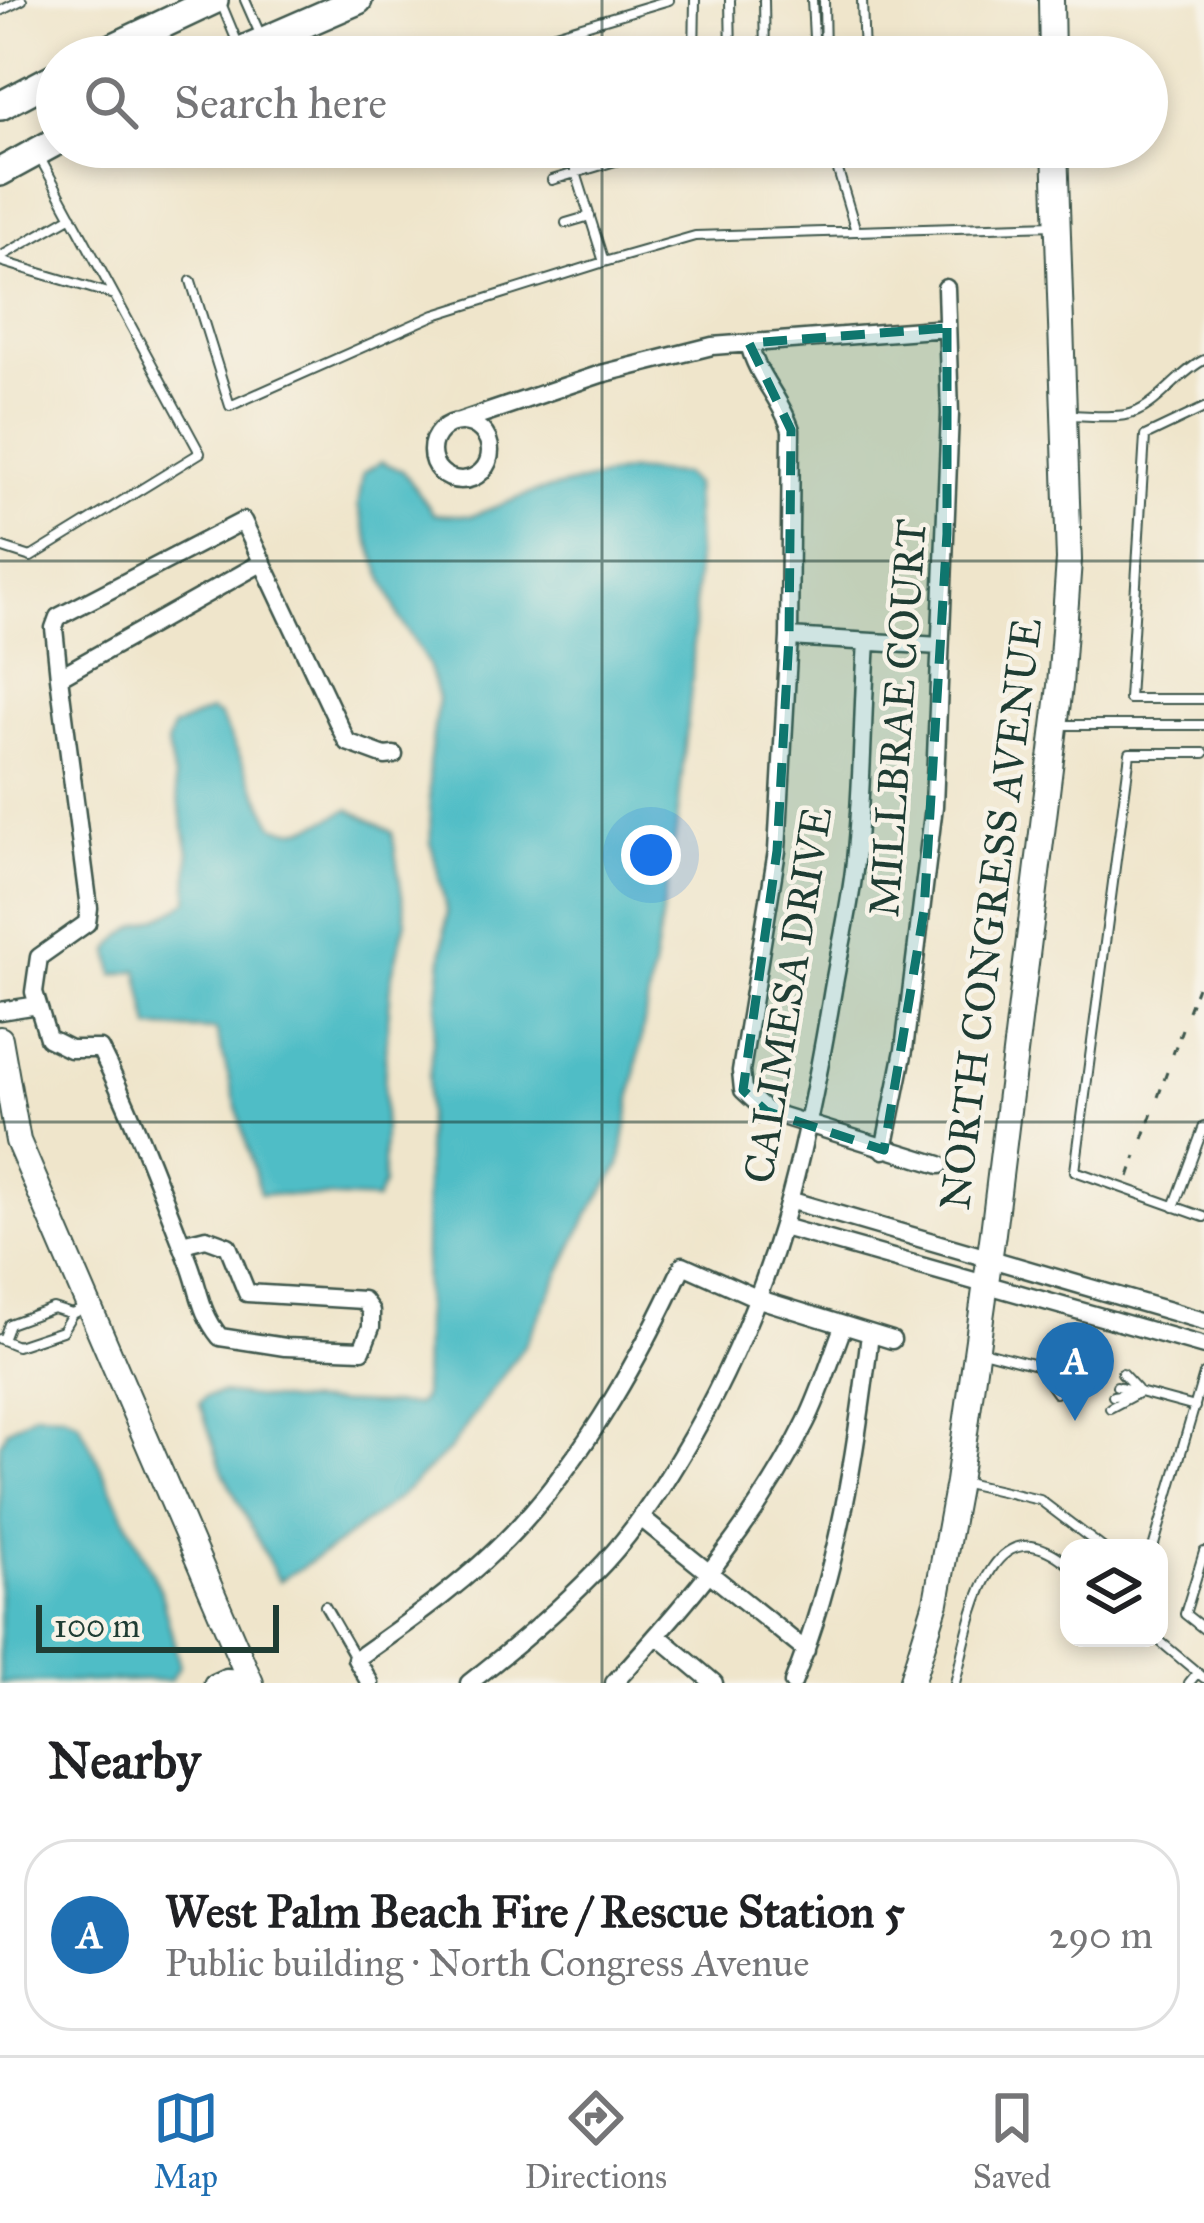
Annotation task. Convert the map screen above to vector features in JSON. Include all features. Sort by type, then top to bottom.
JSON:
[{"type":"main road","points":[[139,36],[217,0]]},
{"type":"main road","points":[[283,36],[358,0]]},
{"type":"main road","points":[[1,106],[36,87]]},
{"type":"main road","points":[[0,172],[36,152]]},
{"type":"street","points":[[1051,0],[1052,36]]},
{"type":"street","name":"NORTH CONGRESS AVENUE","points":[[911,1683],[936,1602],[958,1482],[1055,724],[1069,560],[1056,168]]},
{"type":"street","name":"MILLBRAE COURT","points":[[884,1150],[924,910],[934,806],[950,414],[946,288]]},
{"type":"street","points":[[459,422],[602,374],[712,346],[947,328]]},
{"type":"street","points":[[749,343],[753,362],[785,411],[791,430],[789,637],[777,851],[741,1071],[742,1090],[750,1101],[809,1128],[940,1165]]},
{"type":"street","points":[[182,1244],[206,1238],[228,1246],[247,1293],[363,1300],[371,1311],[362,1350],[286,1347],[220,1337],[204,1317],[182,1244],[126,1100],[100,1049],[70,1049],[48,1038],[34,992],[39,957],[87,923],[89,908],[59,676],[54,628],[58,617],[243,520],[346,742],[394,755]]},
{"type":"street","points":[[59,676],[263,562]]},
{"type":"street","points":[[789,637],[940,646]]},
{"type":"street","name":"CALIMESA DRIVE","points":[[469,1683],[538,1630],[641,1518],[708,1408],[759,1299],[792,1201],[809,1128],[854,868],[867,642]]},
{"type":"street","points":[[0,1011],[38,1005]]},
{"type":"street","points":[[0,1040],[18,1141],[81,1310],[249,1681]]},
{"type":"street","points":[[792,1201],[1204,1321]]},
{"type":"street","points":[[825,1239],[833,1213]]},
{"type":"street","points":[[783,1227],[1204,1346]]},
{"type":"street","points":[[892,1258],[898,1232]]},
{"type":"street","points":[[370,1683],[356,1659],[408,1622],[519,1526],[572,1462],[614,1400],[682,1265],[759,1299],[892,1340]]},
{"type":"street","points":[[614,1683],[741,1532],[806,1422],[843,1327]]},
{"type":"street","points":[[793,1683],[850,1487],[869,1334]]},
{"type":"street","points":[[641,1518],[806,1651]]},
{"type":"street","points":[[658,1636],[714,1683]]},
{"type":"street","points":[[213,1683],[226,1677],[249,1681]]},
{"type":"lane","points":[[0,11],[22,0]]},
{"type":"lane","points":[[217,0],[239,36]]},
{"type":"lane","points":[[245,0],[248,36]]},
{"type":"lane","points":[[548,36],[669,0]]},
{"type":"lane","points":[[694,36],[695,0]]},
{"type":"lane","points":[[730,0],[731,36]]},
{"type":"lane","points":[[764,0],[764,36]]},
{"type":"lane","points":[[812,0],[813,36]]},
{"type":"lane","points":[[824,0],[825,36]]},
{"type":"lane","points":[[862,0],[863,36]]},
{"type":"lane","points":[[0,548],[31,557],[200,453],[72,216],[55,168]]},
{"type":"lane","points":[[575,168],[604,262]]},
{"type":"lane","points":[[552,180],[593,168]]},
{"type":"lane","points":[[837,168],[856,231]]},
{"type":"lane","points":[[0,259],[72,216]]},
{"type":"lane","points":[[566,223],[590,216]]},
{"type":"lane","points":[[191,281],[230,406],[435,315],[695,236],[1057,225]]},
{"type":"lane","points":[[0,259],[115,295]]},
{"type":"lane","points":[[1062,416],[1127,415],[1204,360]]},
{"type":"lane","points":[[1204,408],[1145,436],[1129,699],[1204,699]]},
{"type":"lane","points":[[1055,724],[1204,725]]},
{"type":"lane","points":[[1204,754],[1130,753],[1075,1171],[1204,1217]]},
{"type":"lane","points":[[1174,1207],[1204,1126]]},
{"type":"lane","points":[[53,1308],[81,1310],[62,1331],[17,1346],[1,1339],[9,1324],[53,1308]]},
{"type":"lane","points":[[977,1349],[1061,1376]]},
{"type":"lane","points":[[1036,1365],[1068,1356]]},
{"type":"lane","points":[[1036,1365],[1056,1393]]},
{"type":"lane","points":[[1122,1372],[1139,1392]]},
{"type":"lane","points":[[1156,1539],[1204,1375]]},
{"type":"lane","points":[[1115,1391],[1139,1392],[1195,1407]]},
{"type":"lane","points":[[1110,1408],[1139,1392]]},
{"type":"lane","points":[[958,1482],[1040,1500],[1091,1539]]},
{"type":"lane","points":[[955,1683],[982,1582],[998,1558],[1024,1547],[1039,1547],[1060,1558]]},
{"type":"lane","points":[[1204,1552],[1185,1614],[1204,1629]]},
{"type":"lane","points":[[325,1606],[356,1659]]},
{"type":"lane","points":[[1167,1647],[1201,1676],[1189,1683]]},
{"type":"path","points":[[1189,1011],[1197,987]]},
{"type":"path","points":[[1173,1054],[1182,1029]]},
{"type":"path","points":[[1158,1097],[1167,1072]]},
{"type":"path","points":[[1143,1138],[1152,1113]]},
{"type":"path","points":[[1124,1189],[1136,1156]]},
{"type":"highlighted area","points":[[947,328],[947,534],[924,911],[884,1150],[766,1111],[743,1090],[777,851],[789,637],[791,430],[749,343]]},
{"type":"water","points":[[382,462],[403,471],[434,514],[472,516],[532,493],[630,471],[683,474],[694,484],[697,554],[692,680],[676,831],[620,1166],[589,1213],[526,1343],[450,1449],[398,1498],[279,1581],[222,1470],[200,1403],[221,1393],[287,1401],[417,1405],[423,1398],[427,1096],[447,912],[431,843],[429,764],[438,698],[428,664],[399,617],[358,506],[363,473]]},
{"type":"water","points":[[210,711],[220,716],[274,826],[303,829],[349,809],[392,832],[406,921],[392,974],[383,1185],[376,1200],[260,1194],[216,1030],[150,1028],[138,970],[114,975],[110,950],[119,939],[188,900],[189,852],[167,744],[173,727]]},
{"type":"water","points":[[35,1413],[63,1414],[79,1422],[160,1589],[180,1666],[170,1680],[0,1683],[0,1444],[7,1430]]},
{"type":"place","name":"West Palm Beach Fire / Rescue Station 5","points":[[1075,1421]]}]
